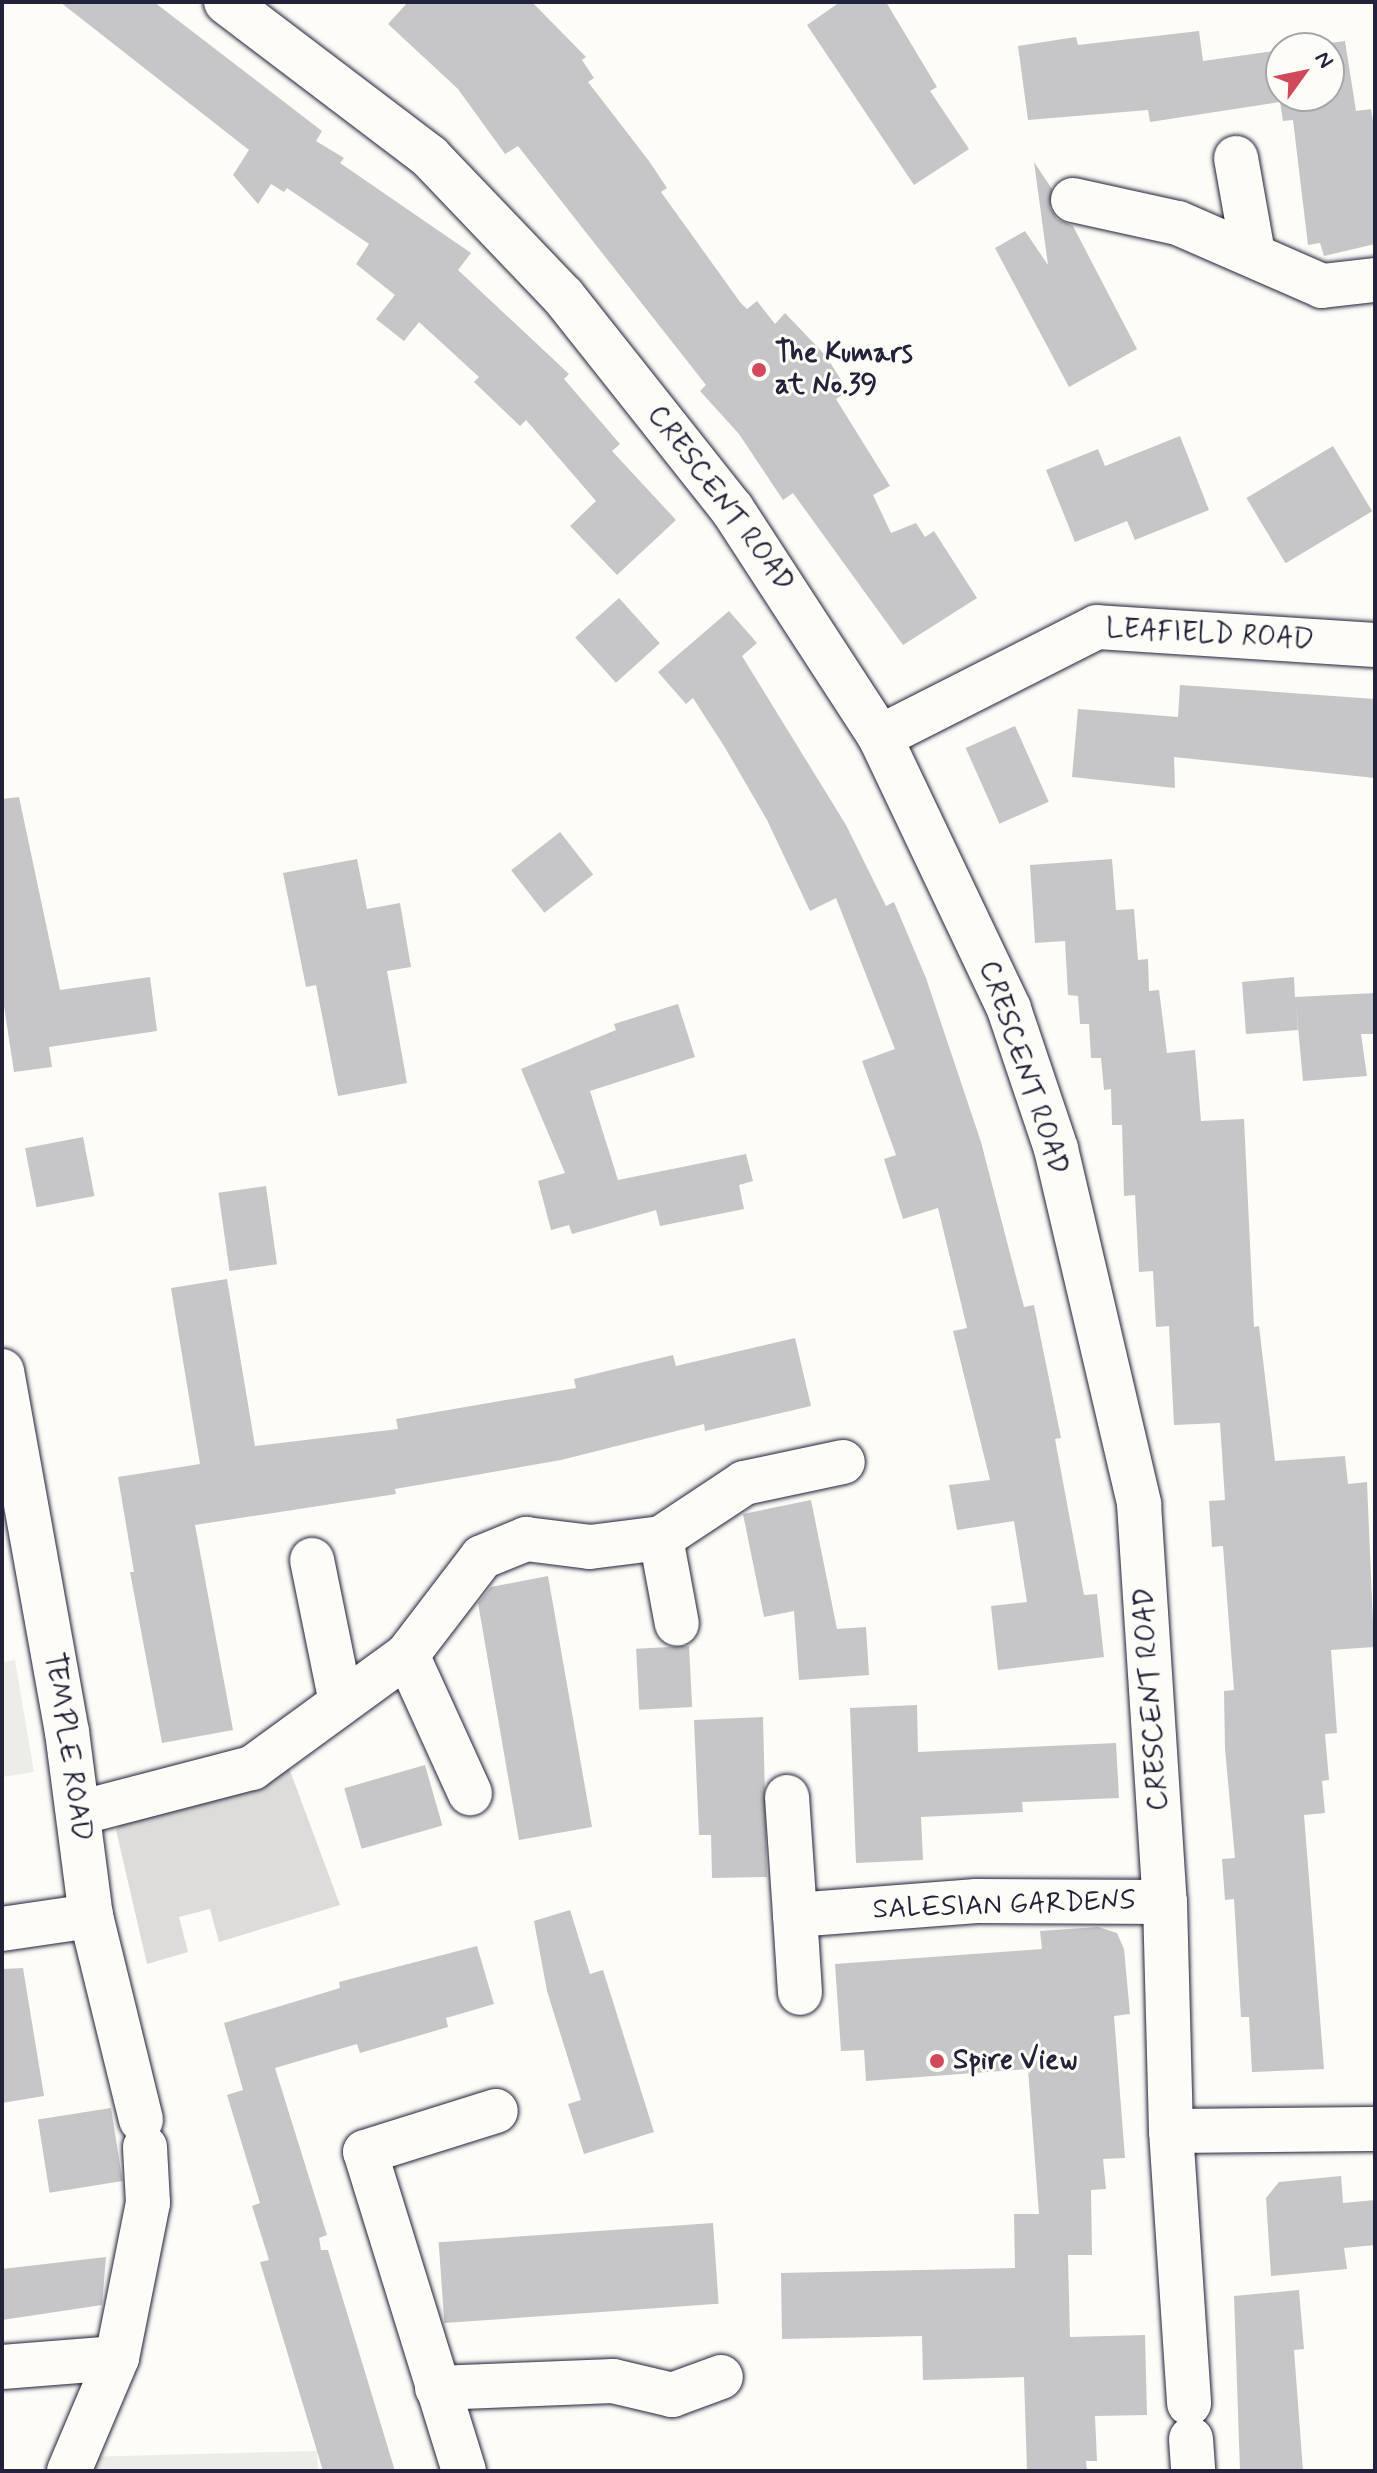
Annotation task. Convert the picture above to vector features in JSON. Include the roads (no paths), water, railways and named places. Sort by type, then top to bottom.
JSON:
[{"type":"street","name":"CRESCENT ROAD","points":[[226,2],[430,157],[563,296],[732,509],[798,604],[880,737],[1009,1009],[1056,1149],[1139,1504],[1165,1902],[1171,2131],[1191,2438]]},
{"type":"street","points":[[1236,158],[1253,253]]},
{"type":"street","points":[[1073,200],[1178,223],[1253,253],[1292,277],[1331,288],[1375,280]]},
{"type":"street","name":"LEAFIELD ROAD","points":[[880,737],[1097,627],[1375,645]]},
{"type":"street","name":"TEMPLE ROAD","points":[[2,1371],[79,1813],[91,1916],[143,2134],[148,2203],[117,2358],[69,2471]]},
{"type":"street","points":[[79,1813],[252,1768],[407,1655],[482,1557],[526,1539],[590,1547],[661,1538],[744,1483],[843,1462]]},
{"type":"street","points":[[661,1538],[677,1624]]},
{"type":"street","points":[[312,1560],[341,1702]]},
{"type":"street","points":[[407,1655],[470,1793]]},
{"type":"street","points":[[787,1797],[800,1993]]},
{"type":"street","name":"SALESIAN GARDENS","points":[[795,1915],[976,1901],[1165,1902]]},
{"type":"street","points":[[2,1929],[91,1916]]},
{"type":"street","points":[[464,2471],[365,2152],[496,2111]]},
{"type":"street","points":[[1171,2131],[1375,2129]]},
{"type":"street","points":[[2,2367],[117,2358]]},
{"type":"street","points":[[437,2388],[613,2381],[672,2395],[721,2377]]},
{"type":"place","name":"The Kumars at No.39","points":[[759,370]]},
{"type":"place","name":"Spire View","points":[[937,2061]]}]
